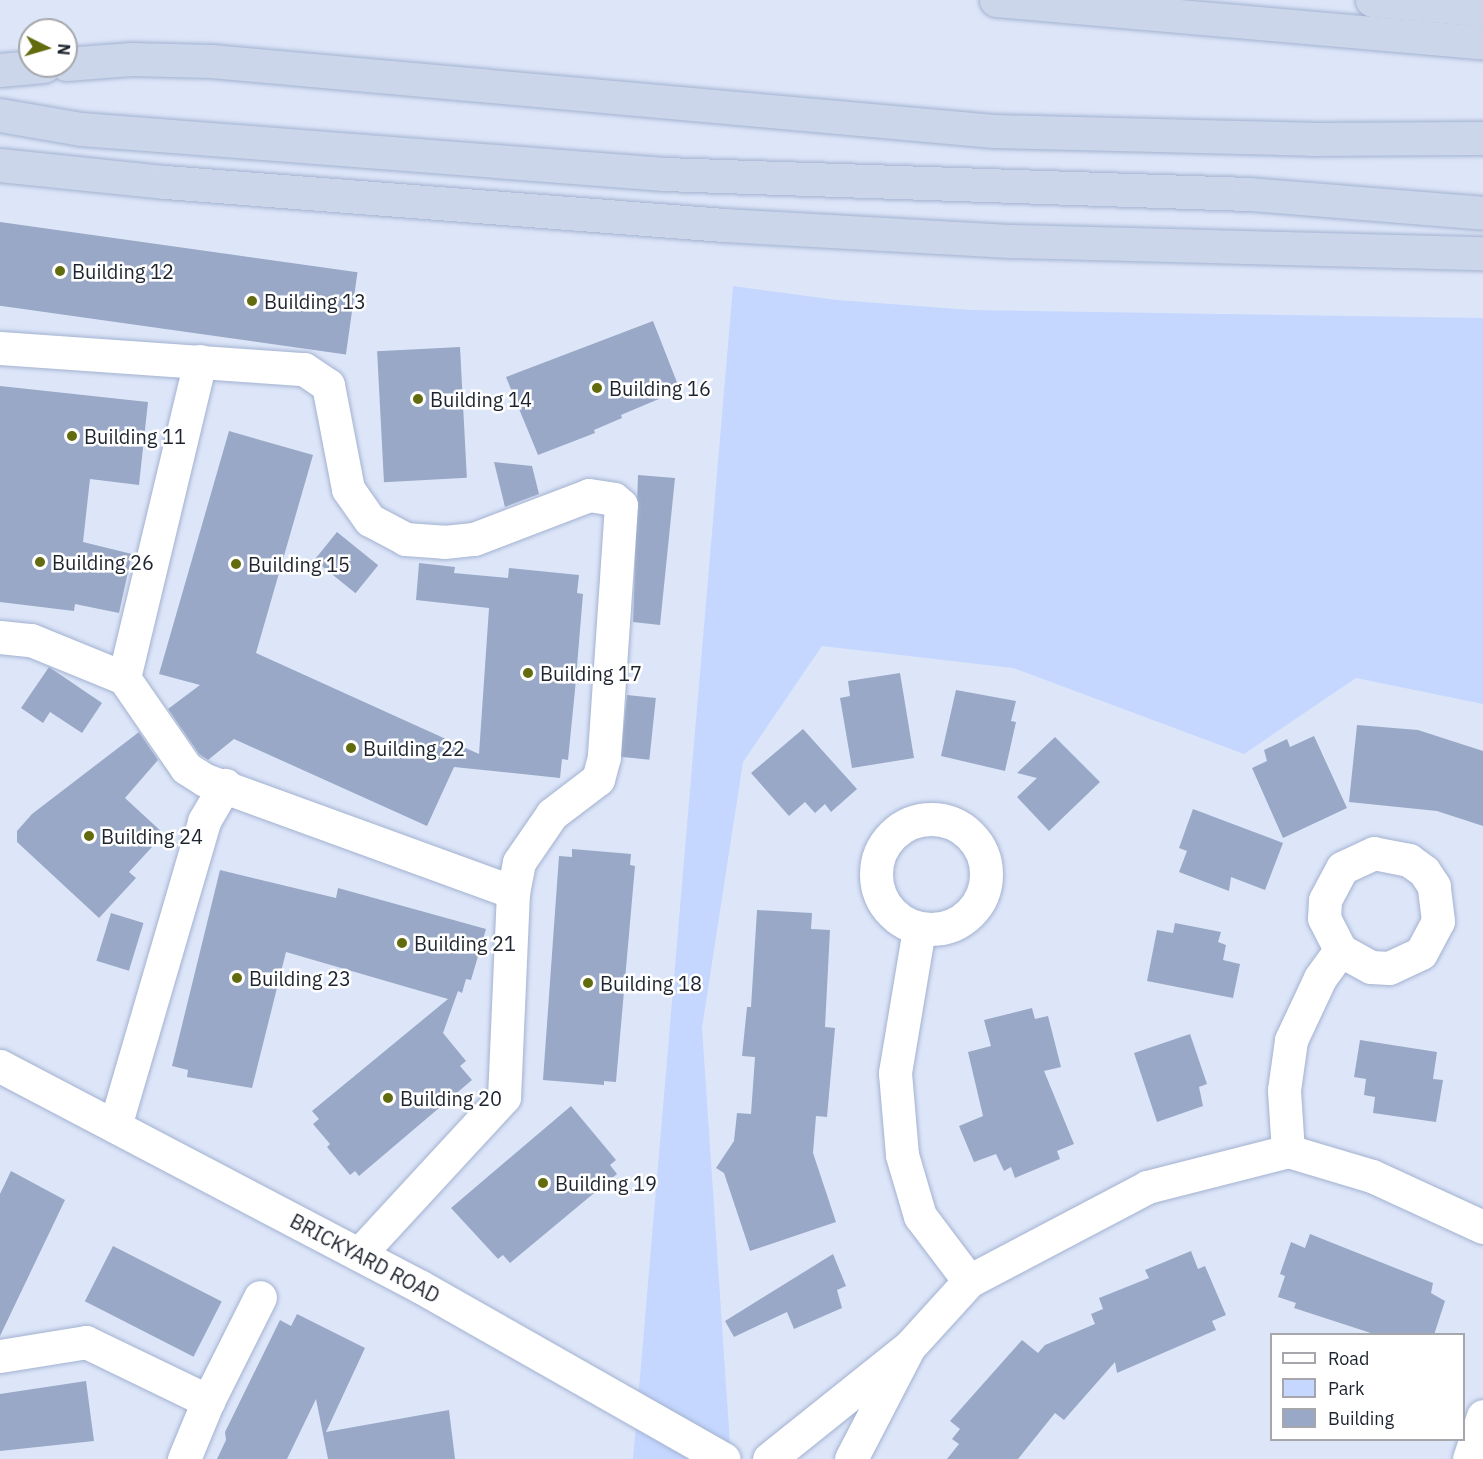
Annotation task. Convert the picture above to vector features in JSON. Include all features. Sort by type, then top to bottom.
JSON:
[{"type":"highway","points":[[996,0],[1483,43]]},
{"type":"highway","points":[[1372,0],[1483,10]]},
{"type":"highway","points":[[78,63],[131,59],[211,61],[994,131],[1311,139],[1483,138]]},
{"type":"highway","points":[[0,70],[18,68]]},
{"type":"highway","points":[[0,115],[103,131],[664,174],[1249,194],[1483,213]]},
{"type":"highway","points":[[0,165],[165,182],[736,226],[1014,241],[1483,253]]},
{"type":"street","points":[[0,348],[290,365],[304,369],[328,385],[348,489],[370,520],[405,539],[444,542],[474,539],[589,495],[614,499],[621,505],[604,757],[598,779],[552,814],[529,842],[519,862],[513,892],[504,1097],[359,1254]]},
{"type":"street","points":[[124,678],[200,361]]},
{"type":"street","points":[[0,637],[31,640],[124,678],[186,768],[205,780],[225,785],[513,892]]},
{"type":"street","points":[[114,1126],[204,821],[225,785]]},
{"type":"street","points":[[919,929],[895,1073],[902,1155],[920,1216],[969,1281]]},
{"type":"street","points":[[1288,1151],[1284,1090],[1290,1040],[1320,978],[1340,950]]},
{"type":"street","name":"BRICKYARD ROAD","points":[[0,1066],[359,1254],[724,1459]]},
{"type":"street","points":[[769,1459],[909,1347],[969,1281],[1147,1188],[1288,1151],[1372,1176],[1483,1227]]},
{"type":"street","points":[[184,1459],[208,1401],[260,1297]]},
{"type":"street","points":[[0,1356],[86,1342],[208,1401]]},
{"type":"street","points":[[851,1459],[909,1347]]},
{"type":"street","points":[[1469,1459],[1483,1416]]},
{"type":"green space","points":[[733,286],[837,300],[971,310],[1483,318],[1483,704],[1356,678],[1244,754],[1013,668],[822,646],[743,762],[702,1028],[731,1459],[633,1459]]},
{"type":"building","points":[[0,222],[357,272],[346,354],[0,306]]},
{"type":"building","name":"Building 16","points":[[653,321],[680,390],[621,415],[622,418],[594,430],[595,433],[538,455],[506,377]]},
{"type":"building","name":"Building 14","points":[[460,347],[467,478],[384,482],[377,351]]},
{"type":"building","points":[[0,386],[148,402],[139,485],[90,479],[83,542],[132,554],[119,613],[75,604],[74,611],[0,602]]},
{"type":"building","points":[[229,431],[313,455],[256,653],[479,754],[489,608],[416,600],[419,563],[455,567],[454,573],[508,578],[509,568],[579,575],[577,593],[583,594],[575,690],[568,760],[562,759],[560,778],[454,767],[427,826],[234,739],[208,760],[199,754],[168,709],[200,685],[159,674]]},
{"type":"building","points":[[494,462],[532,466],[539,494],[505,507]]},
{"type":"building","points":[[638,475],[675,478],[660,625],[633,622]]},
{"type":"building","points":[[337,532],[378,565],[356,593],[314,560]]},
{"type":"building","points":[[49,667],[102,703],[82,733],[50,712],[43,723],[21,708]]},
{"type":"building","points":[[900,673],[914,758],[852,768],[840,698],[850,696],[848,681]]},
{"type":"building","points":[[956,690],[1016,701],[1011,721],[1016,722],[1005,771],[941,756]]},
{"type":"building","points":[[627,695],[656,698],[649,760],[621,757]]},
{"type":"building","points":[[1357,725],[1418,730],[1483,751],[1483,826],[1437,811],[1349,802]]},
{"type":"building","points":[[803,729],[857,789],[831,812],[825,804],[815,813],[805,802],[789,816],[751,773]]},
{"type":"building","name":"Building 24","points":[[139,732],[158,760],[125,798],[164,834],[129,872],[136,878],[99,918],[17,842],[17,831],[32,814]]},
{"type":"building","points":[[1314,736],[1347,808],[1283,838],[1252,768],[1267,761],[1264,750],[1287,739],[1290,747]]},
{"type":"building","points":[[1055,737],[1100,782],[1049,831],[1017,797],[1037,778],[1017,773]]},
{"type":"building","points":[[1193,809],[1283,843],[1265,890],[1231,877],[1229,891],[1179,872],[1187,851],[1179,848]]},
{"type":"building","name":"Building 18","points":[[572,849],[631,854],[630,865],[635,866],[616,1082],[604,1081],[604,1085],[543,1080],[559,856],[572,857]]},
{"type":"building","points":[[220,870],[336,898],[338,888],[486,929],[471,980],[466,979],[462,993],[458,991],[443,1033],[466,1061],[460,1066],[472,1080],[359,1176],[355,1171],[350,1175],[327,1147],[330,1144],[313,1124],[319,1119],[312,1111],[448,999],[286,952],[252,1088],[187,1077],[188,1070],[172,1066]]},
{"type":"building","points":[[757,910],[812,913],[811,929],[830,930],[825,1027],[835,1028],[827,1117],[816,1116],[813,1153],[836,1222],[750,1251],[724,1173],[716,1168],[734,1141],[737,1113],[751,1114],[755,1057],[742,1056],[747,1007],[751,1007]]},
{"type":"building","points":[[111,913],[144,923],[129,971],[96,961]]},
{"type":"building","points":[[1175,923],[1221,932],[1218,942],[1226,945],[1223,960],[1240,964],[1233,998],[1147,981],[1157,930],[1173,933]]},
{"type":"building","points":[[1032,1008],[1035,1019],[1048,1016],[1061,1067],[1044,1071],[1074,1144],[1057,1151],[1060,1159],[1015,1178],[1011,1167],[1004,1171],[996,1154],[974,1162],[959,1126],[983,1116],[968,1052],[991,1046],[984,1020]]},
{"type":"building","points":[[1190,1034],[1207,1084],[1199,1087],[1203,1106],[1157,1122],[1134,1053]]},
{"type":"building","points":[[1360,1040],[1437,1052],[1433,1079],[1443,1080],[1436,1122],[1373,1113],[1375,1097],[1364,1095],[1366,1079],[1354,1077]]},
{"type":"building","name":"Building 19","points":[[571,1106],[616,1160],[610,1165],[617,1174],[510,1263],[503,1255],[498,1259],[451,1208]]},
{"type":"building","points":[[11,1171],[65,1200],[0,1336],[0,1194]]},
{"type":"building","points":[[1310,1234],[1433,1283],[1431,1293],[1445,1301],[1435,1333],[1371,1333],[1294,1308],[1296,1303],[1278,1297],[1285,1276],[1280,1274],[1291,1242],[1305,1248]]},
{"type":"building","points":[[113,1246],[222,1301],[194,1357],[85,1301]]},
{"type":"building","points":[[1191,1251],[1198,1269],[1205,1266],[1226,1315],[1212,1321],[1216,1330],[1117,1373],[1115,1362],[1064,1420],[1055,1413],[1018,1459],[947,1459],[959,1444],[952,1439],[960,1429],[950,1421],[1022,1340],[1038,1353],[1045,1345],[1095,1324],[1091,1314],[1103,1309],[1099,1298],[1149,1278],[1145,1270]]},
{"type":"building","points":[[833,1254],[846,1286],[837,1290],[842,1308],[794,1329],[787,1312],[734,1337],[725,1321]]},
{"type":"building","points":[[297,1314],[365,1348],[326,1432],[449,1410],[455,1459],[328,1459],[316,1399],[287,1459],[217,1459],[226,1440],[225,1432],[280,1320],[291,1326]]},
{"type":"building","points":[[86,1381],[94,1441],[0,1451],[0,1394]]},
{"type":"place","name":"Building 12","points":[[60,271]]},
{"type":"place","name":"Building 13","points":[[252,301]]},
{"type":"place","name":"Building 16","points":[[597,388]]},
{"type":"place","name":"Building 14","points":[[418,399]]},
{"type":"place","name":"Building 11","points":[[72,436]]},
{"type":"place","name":"Building 26","points":[[40,562]]},
{"type":"place","name":"Building 15","points":[[236,564]]},
{"type":"place","name":"Building 17","points":[[528,673]]},
{"type":"place","name":"Building 22","points":[[351,748]]},
{"type":"place","name":"Building 24","points":[[89,836]]},
{"type":"place","name":"Building 21","points":[[402,943]]},
{"type":"place","name":"Building 23","points":[[237,978]]},
{"type":"place","name":"Building 18","points":[[588,983]]},
{"type":"place","name":"Building 20","points":[[388,1098]]},
{"type":"place","name":"Building 19","points":[[543,1183]]}]
